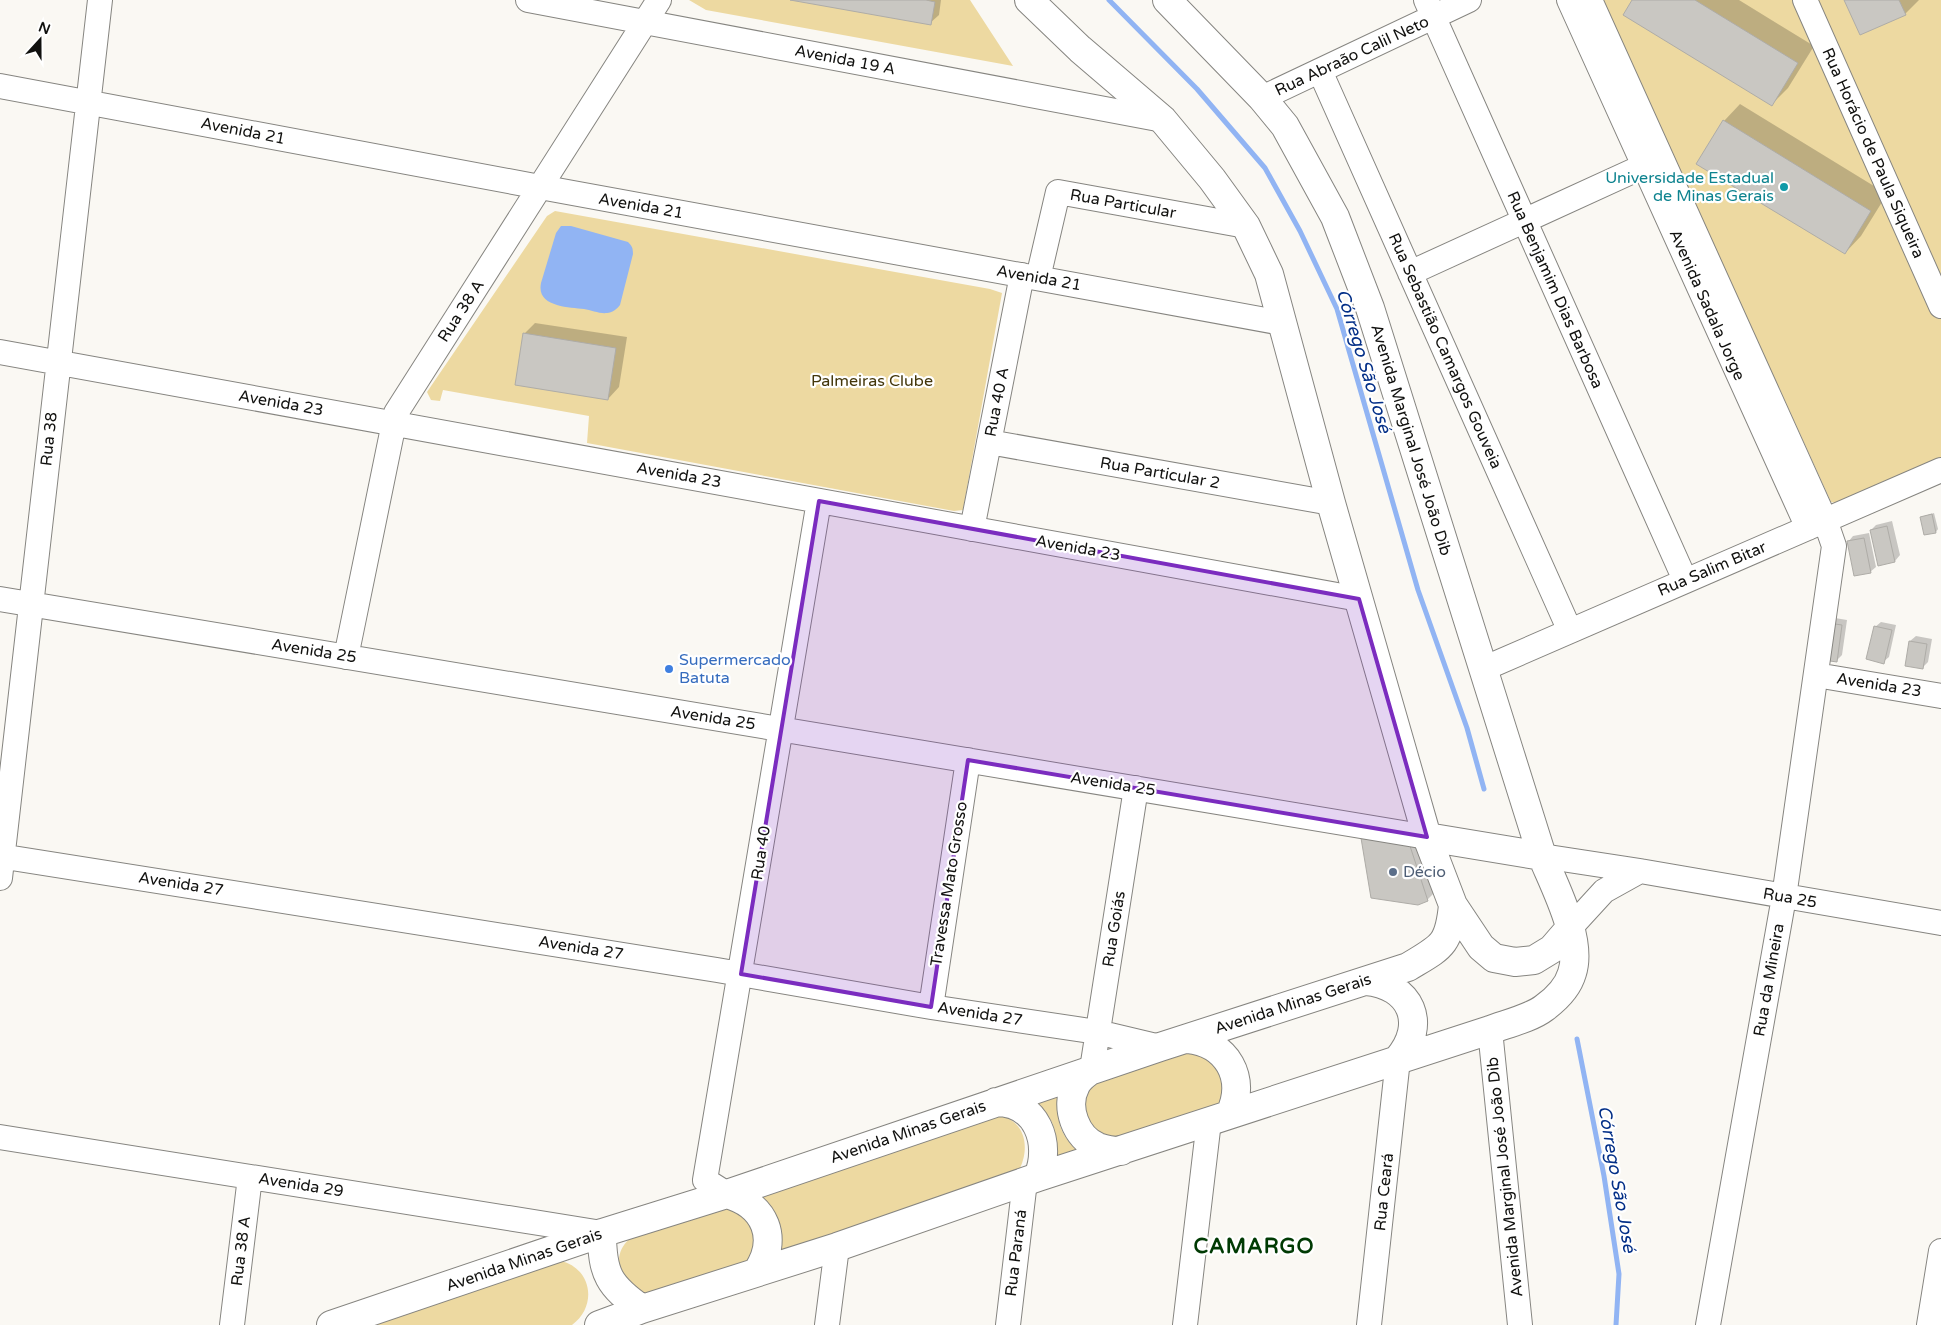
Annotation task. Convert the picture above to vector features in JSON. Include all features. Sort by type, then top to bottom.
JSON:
[{"type":"main road","points":[[1029,0],[1080,49],[1163,120],[1212,179],[1246,226],[1269,274],[1331,503],[1427,837],[1450,899],[1481,947],[1494,958],[1515,962],[1534,960],[1552,949],[1571,927]]},
{"type":"main road","name":"Avenida Marginal José João Dib","points":[[1167,0],[1262,98],[1285,126],[1336,217],[1370,308],[1542,856],[1571,927]]},
{"type":"main road","points":[[1427,837],[1542,856]]},
{"type":"main road","points":[[1450,899],[1458,870],[1467,855],[1481,846]]},
{"type":"main road","name":"Avenida Minas Gerais","points":[[331,1325],[602,1233],[727,1194],[1160,1047],[1408,966],[1440,948],[1451,927],[1450,899]]},
{"type":"main road","points":[[599,1325],[642,1317],[757,1272],[837,1247],[1032,1179],[1490,1030],[1542,1010],[1560,995],[1572,973],[1574,946],[1571,927]]},
{"type":"main road","points":[[1366,981],[1380,982],[1393,988],[1403,997],[1410,1009],[1413,1022],[1412,1036],[1407,1049],[1398,1059]]},
{"type":"main road","points":[[1188,1039],[1212,1046],[1220,1051],[1230,1064],[1237,1089],[1234,1106],[1220,1117]]},
{"type":"main road","points":[[1092,1070],[1082,1077],[1076,1085],[1072,1096],[1073,1120],[1087,1140],[1103,1149],[1121,1151]]},
{"type":"main road","points":[[996,1102],[1008,1102],[1020,1108],[1030,1116],[1038,1127],[1043,1139],[1043,1165],[1032,1179]]},
{"type":"main road","points":[[727,1194],[740,1198],[750,1204],[759,1214],[765,1225],[768,1237],[768,1250],[764,1262],[757,1272]]},
{"type":"main road","points":[[602,1233],[602,1253],[608,1276],[620,1294],[642,1317]]},
{"type":"street","name":"Rua 38","points":[[1,863],[100,0]]},
{"type":"street","name":"Avenida 19 A","points":[[528,0],[1163,120]]},
{"type":"street","name":"Rua 38 A","points":[[346,657],[396,413],[660,0]]},
{"type":"street","name":"Rua Abraão Calil Neto","points":[[1262,98],[1320,71],[1430,8],[1469,0]]},
{"type":"street","name":"Avenida Sadala Jorge","points":[[1569,0],[1652,162],[1816,524]]},
{"type":"street","name":"Avenida Sadala Jorge","points":[[1590,0],[1652,162]]},
{"type":"street","name":"Rua Horácio de Paula Siqueira","points":[[1805,0],[1941,306]]},
{"type":"street","name":"Rua Benjamim Dias Barbosa","points":[[1430,8],[1685,580]]},
{"type":"street","name":"Rua Sebastião Camargos Gouveia","points":[[1320,71],[1570,631]]},
{"type":"street","name":"Avenida 21","points":[[0,86],[1282,323]]},
{"type":"street","points":[[1410,273],[1652,162]]},
{"type":"street","name":"Rua Particular","points":[[1030,276],[1058,192],[1246,226]]},
{"type":"street","name":"Rua 40 A","points":[[972,529],[989,442],[1030,276]]},
{"type":"street","name":"Avenida 23","points":[[0,352],[1359,599]]},
{"type":"street","name":"Rua Particular 2","points":[[989,442],[1331,503]]},
{"type":"street","name":"Rua Salim Bitar","points":[[1483,669],[1941,470]]},
{"type":"street","name":"Rua 40","points":[[727,1194],[705,1180],[819,501]]},
{"type":"street","name":"Rua da Mineira","points":[[1708,1325],[1784,897],[1834,546],[1816,524]]},
{"type":"street","name":"Avenida 25","points":[[0,599],[1427,837]]},
{"type":"street","name":"Avenida 23","points":[[1816,675],[1941,696]]},
{"type":"street","name":"Travessa Mato Grosso","points":[[931,1007],[968,760]]},
{"type":"street","name":"Rua Goiás","points":[[1092,1070],[1136,788]]},
{"type":"street","name":"Rua 25","points":[[1542,856],[1941,923]]},
{"type":"street","name":"Avenida 27","points":[[1,863],[741,974],[931,1007],[1097,1032],[1160,1047]]},
{"type":"street","points":[[1571,927],[1604,891],[1640,871]]},
{"type":"street","name":"Avenida Marginal José João Dib","points":[[1490,1030],[1520,1325]]},
{"type":"street","name":"Rua Ceará","points":[[1369,1325],[1398,1059]]},
{"type":"street","points":[[1185,1325],[1220,1117]]},
{"type":"street","name":"Avenida 29","points":[[0,1137],[602,1233]]},
{"type":"street","name":"Rua 38 A","points":[[232,1325],[250,1177]]},
{"type":"street","name":"Rua Paraná","points":[[1008,1325],[1032,1179]]},
{"type":"street","points":[[827,1325],[837,1247]]},
{"type":"street","points":[[1929,1325],[1941,1251]]},
{"type":"highlighted area","points":[[819,501],[1359,599],[1427,837],[968,760],[931,1007],[741,974]]},
{"type":"green space","points":[[689,0],[970,0],[1013,66],[706,10]]},
{"type":"green space","points":[[1602,0],[1941,0],[1941,458],[1836,503],[1831,502]]},
{"type":"green space","name":"Palmeiras Clube","points":[[555,211],[990,289],[1002,293],[963,510],[954,511],[587,443],[589,416],[443,390],[440,401],[431,400],[427,392],[547,216]]},
{"type":"green space","points":[[1195,1048],[1204,1050],[1227,1083],[1219,1105],[1124,1141],[1097,1133],[1086,1113],[1085,1107],[1087,1095],[1096,1081]]},
{"type":"green space","points":[[1059,1096],[1058,1112],[1060,1126],[1067,1140],[1079,1151],[1047,1165],[1053,1146],[1054,1130],[1048,1116],[1033,1103]]},
{"type":"green space","points":[[989,1114],[1005,1117],[1013,1121],[1022,1133],[1025,1149],[1022,1165],[1018,1172],[773,1259],[778,1224],[773,1210],[758,1197]]},
{"type":"green space","points":[[733,1205],[755,1221],[753,1261],[653,1298],[627,1286],[620,1267],[619,1256],[630,1238]]},
{"type":"green space","points":[[561,1261],[572,1265],[580,1272],[588,1289],[585,1309],[572,1325],[362,1325]]},
{"type":"water","points":[[561,226],[571,226],[628,242],[631,246],[633,254],[620,305],[609,313],[562,306],[548,301],[544,297],[541,291],[541,283],[556,233]]},
{"type":"building","points":[[790,0],[926,0],[935,2],[931,25]]},
{"type":"building","points":[[1632,0],[1695,0],[1798,63],[1772,106],[1623,15]]},
{"type":"building","points":[[1844,0],[1899,0],[1906,15],[1860,35]]},
{"type":"building","name":"Universidade Estadual de Minas Gerais","points":[[1723,120],[1871,211],[1845,254],[1696,164]]},
{"type":"building","points":[[523,333],[616,348],[608,400],[515,385]]},
{"type":"building","points":[[1932,514],[1936,533],[1924,535],[1920,517]]},
{"type":"building","points":[[1887,526],[1895,562],[1878,566],[1870,530]]},
{"type":"building","points":[[1864,538],[1871,573],[1854,576],[1847,541]]},
{"type":"building","points":[[1828,623],[1842,625],[1837,662],[1823,660]]},
{"type":"building","points":[[1874,626],[1892,630],[1884,664],[1866,659]]},
{"type":"building","points":[[1909,641],[1927,644],[1923,669],[1905,666]]},
{"type":"building","name":"Décio","points":[[1361,838],[1410,846],[1428,901],[1418,905],[1371,898]]},
{"type":"waterway","name":"Córrego São José","points":[[1109,0],[1197,89],[1265,168],[1300,231],[1337,309],[1418,590],[1467,728],[1484,789]]},
{"type":"waterway","name":"Córrego São José","points":[[1577,1039],[1604,1176],[1619,1274],[1616,1325]]},
{"type":"place","name":"Universidade Estadual de Minas Gerais","points":[[1784,187]]},
{"type":"place","name":"Supermercado Batuta","points":[[669,669]]},
{"type":"place","name":"Décio","points":[[1393,872]]},
{"type":"district","name":"CAMARGO","points":[[1254,1246]]}]
